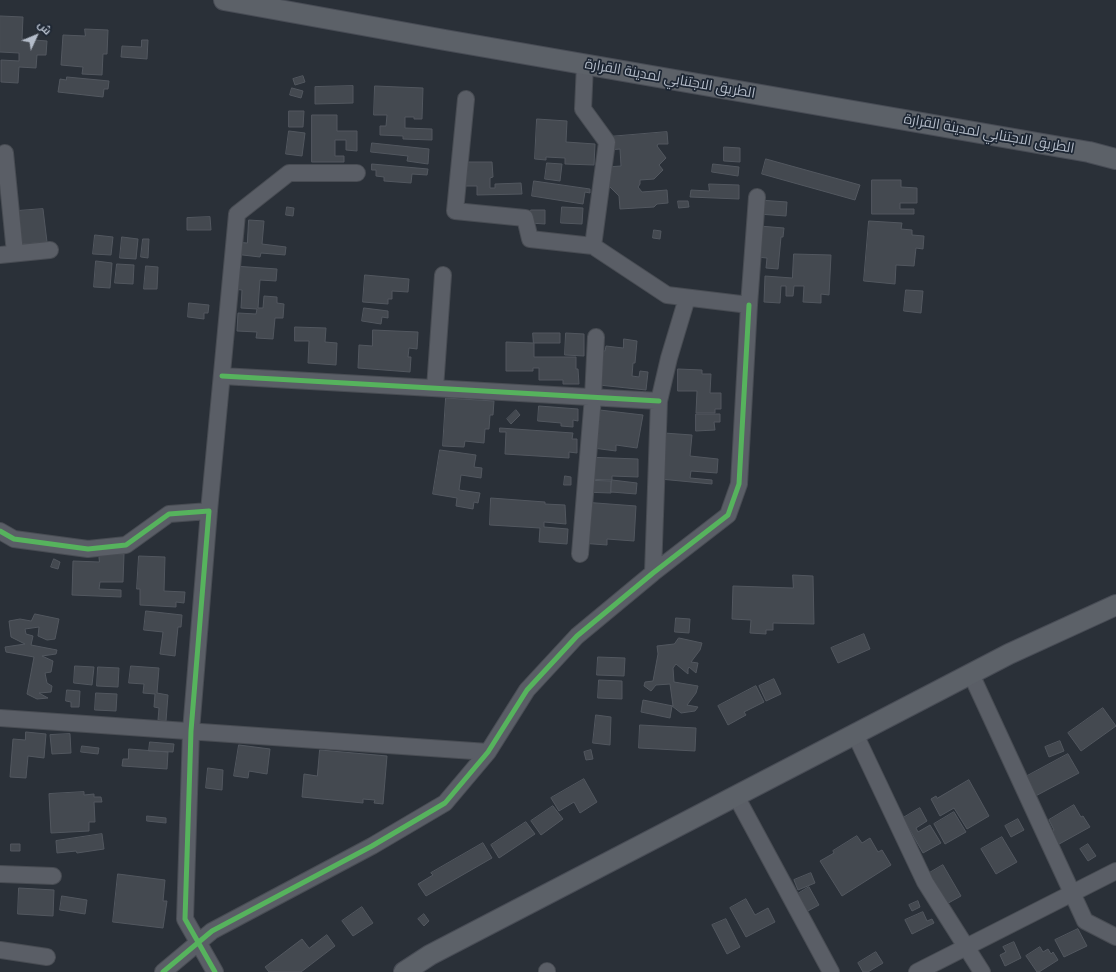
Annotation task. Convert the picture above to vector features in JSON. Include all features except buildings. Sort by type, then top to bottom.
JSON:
[{"type":"main road","name":"الطريق الاجتنابي لمدينة القرارة","points":[[224,0],[1081,150],[1116,159]]},
{"type":"main road","points":[[404,972],[430,955],[1009,654],[1116,605]]},
{"type":"street","points":[[585,64],[583,109],[606,142],[593,246]]},
{"type":"street","points":[[466,99],[455,211],[525,218],[530,239],[593,246],[667,296],[749,305]]},
{"type":"street","points":[[5,153],[7,254],[50,250]]},
{"type":"street","points":[[215,972],[185,919],[191,731],[209,511],[237,214],[289,173],[357,173]]},
{"type":"street","points":[[163,972],[212,931],[372,846],[445,803],[488,752],[526,690],[577,636],[653,573],[728,515],[739,484],[749,305],[757,197]]},
{"type":"street","points":[[435,388],[443,275]]},
{"type":"street","points":[[653,573],[659,401],[669,358],[687,298]]},
{"type":"street","points":[[580,554],[593,397],[596,337]]},
{"type":"street","points":[[222,376],[659,401]]},
{"type":"street","points":[[0,531],[14,539],[88,549],[126,545],[169,514],[209,511]]},
{"type":"street","points":[[971,674],[1085,921],[1116,937]]},
{"type":"street","points":[[0,718],[488,752]]},
{"type":"street","points":[[855,734],[925,882],[982,972]]},
{"type":"street","points":[[736,796],[831,972]]},
{"type":"street","points":[[917,972],[1116,871]]},
{"type":"street","points":[[0,874],[53,876]]},
{"type":"street","points":[[0,950],[47,956]]},
{"type":"cycle path","points":[[163,972],[212,931],[372,846],[445,803],[488,752],[527,690],[577,636],[653,573],[728,515],[739,484],[749,305]]},
{"type":"cycle path","points":[[222,376],[659,401]]},
{"type":"cycle path","points":[[0,531],[14,539],[88,549],[126,545],[169,514],[209,511],[191,731],[185,919],[215,972]]}]
